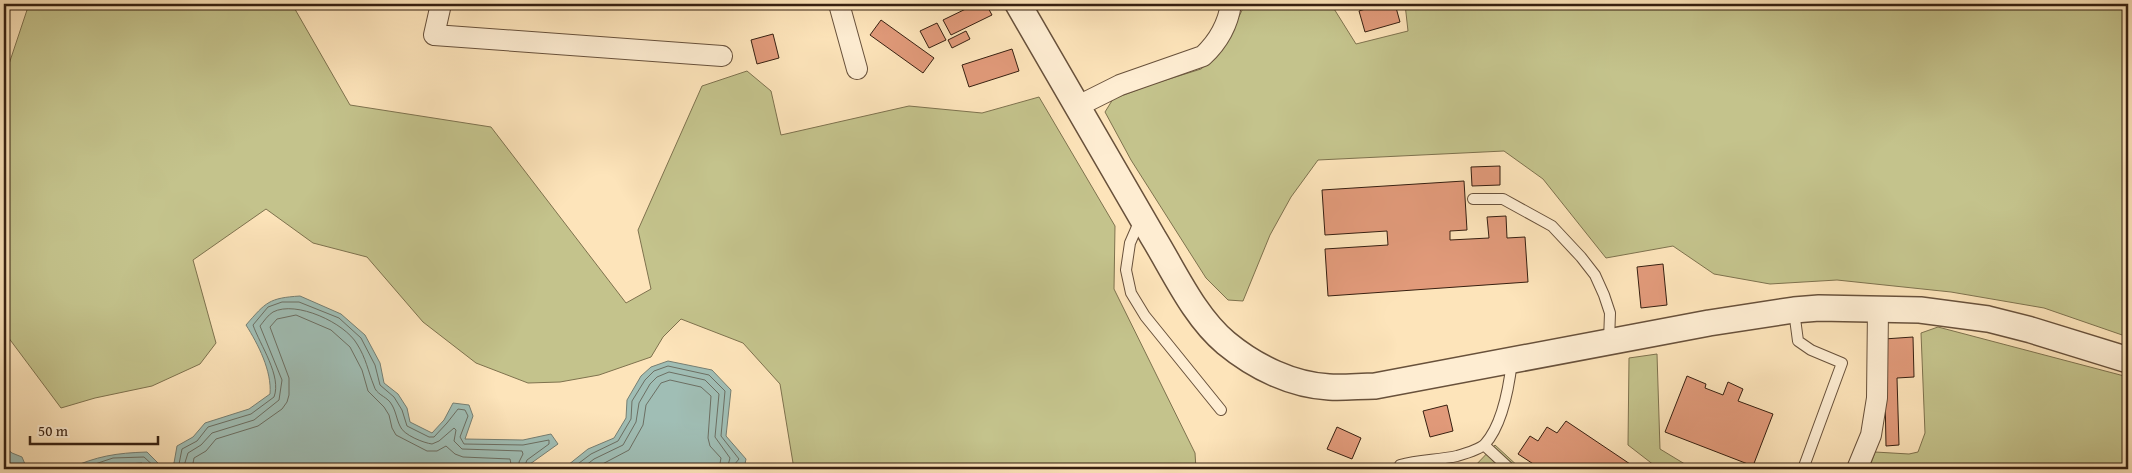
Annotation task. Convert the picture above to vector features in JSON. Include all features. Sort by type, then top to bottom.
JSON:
[{"type":"street","points":[[441,4],[434,35],[722,56]]},
{"type":"street","points":[[839,4],[857,69]]},
{"type":"street","points":[[1018,4],[1142,217],[1204,319],[1225,343],[1274,374],[1304,384],[1330,387],[1375,386],[1609,341],[1794,310],[1878,308],[1920,310],[1988,319],[2032,330],[2128,360]]},
{"type":"street","points":[[1078,106],[1120,85],[1203,56],[1213,47],[1223,30],[1231,4]]},
{"type":"street","points":[[1857,469],[1871,435],[1878,398],[1878,308]]},
{"type":"lane","points":[[1473,199],[1503,199],[1552,226],[1582,257],[1595,275],[1604,295],[1610,314],[1609,341]]},
{"type":"lane","points":[[1142,217],[1130,243],[1126,270],[1131,293],[1146,316],[1221,410]]},
{"type":"lane","points":[[1794,310],[1798,341],[1811,350],[1842,363],[1803,469]]},
{"type":"lane","points":[[1400,465],[1458,456],[1484,445],[1503,411],[1512,361]]},
{"type":"lane","points":[[1484,445],[1510,469]]},
{"type":"shaded area","points":[[29,4],[292,4],[350,105],[491,127],[626,303],[651,289],[638,230],[702,86],[747,71],[771,91],[781,135],[909,106],[982,113],[1039,97],[1115,226],[1114,289],[1195,453],[1196,469],[794,469],[780,384],[743,343],[681,319],[663,337],[651,357],[599,375],[560,382],[528,383],[476,363],[423,322],[367,257],[313,243],[266,209],[193,260],[216,343],[200,364],[152,386],[95,398],[61,408],[8,337],[4,335],[4,79]]},
{"type":"shaded area","points":[[1245,4],[1331,4],[1356,44],[1408,31],[1405,4],[2067,4],[2070,6],[2075,4],[2128,4],[2128,337],[2044,308],[1951,292],[1837,280],[1770,284],[1714,274],[1673,246],[1606,258],[1543,179],[1504,151],[1318,160],[1291,197],[1270,235],[1243,301],[1228,300],[1206,278],[1131,160],[1105,112],[1113,99],[1201,69],[1215,57],[1232,31]]},
{"type":"shaded area","points":[[1938,327],[2128,377],[2128,469],[1869,469],[1875,452],[1909,454],[1918,452],[1925,433],[1921,333]]},
{"type":"shaded area","points":[[1657,354],[1660,449],[1693,469],[1659,469],[1628,445],[1629,358]]},
{"type":"shaded area","points":[[1495,445],[1521,469],[1472,469]]},
{"type":"water","points":[[300,296],[341,314],[365,335],[380,363],[384,383],[398,394],[407,408],[410,422],[432,433],[444,420],[453,403],[469,405],[473,416],[465,439],[523,440],[551,434],[558,444],[530,464],[536,469],[164,469],[174,463],[177,446],[193,437],[205,423],[249,409],[270,394],[269,376],[266,367],[246,325],[269,303],[281,298]]},
{"type":"water","points":[[668,361],[712,370],[731,390],[726,436],[746,459],[745,464],[734,469],[563,469],[588,449],[614,438],[626,418],[627,400],[641,376],[651,367]]},
{"type":"water","points":[[4,446],[12,453],[22,457],[27,469],[4,469]]},
{"type":"water","points":[[147,452],[164,469],[68,469],[107,456]]},
{"type":"building","points":[[976,4],[986,4],[992,15],[951,35],[943,20]]},
{"type":"building","points":[[1378,4],[1395,4],[1400,22],[1365,32],[1359,11]]},
{"type":"building","points":[[881,20],[934,58],[923,73],[870,35]]},
{"type":"building","points":[[937,23],[946,40],[929,48],[920,31]]},
{"type":"building","points":[[966,31],[970,39],[952,48],[948,40]]},
{"type":"building","points":[[773,34],[779,58],[757,64],[751,40]]},
{"type":"building","points":[[1012,49],[1019,71],[969,87],[962,65]]},
{"type":"building","points":[[1500,166],[1500,185],[1472,186],[1471,167]]},
{"type":"building","points":[[1464,181],[1467,230],[1450,231],[1450,240],[1489,238],[1487,217],[1506,216],[1507,238],[1525,237],[1528,282],[1328,296],[1325,249],[1388,245],[1387,231],[1325,235],[1322,190]]},
{"type":"building","points":[[1663,264],[1667,305],[1641,308],[1637,267]]},
{"type":"building","points":[[1913,337],[1914,377],[1897,378],[1899,445],[1886,446],[1884,339]]},
{"type":"building","points":[[1687,376],[1706,384],[1705,388],[1723,395],[1728,382],[1743,389],[1738,401],[1773,414],[1753,466],[1665,432]]},
{"type":"building","points":[[1447,405],[1453,431],[1430,437],[1423,411]]},
{"type":"building","points":[[1566,421],[1636,468],[1541,469],[1518,454],[1530,436],[1538,441],[1547,427],[1557,433]]},
{"type":"building","points":[[1337,427],[1361,438],[1352,459],[1327,449]]}]
